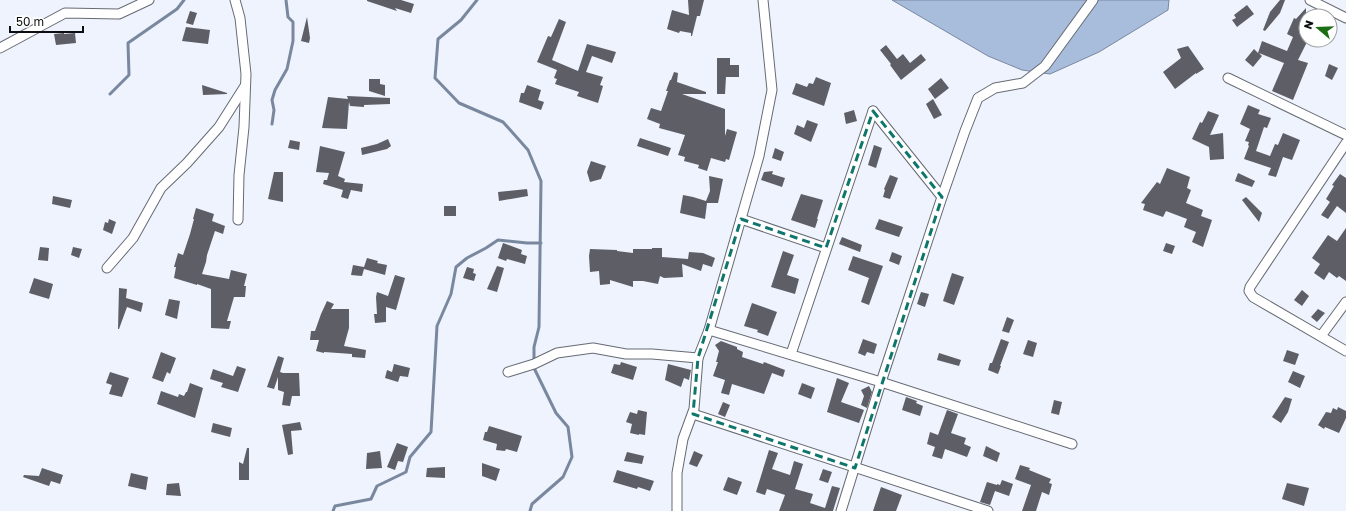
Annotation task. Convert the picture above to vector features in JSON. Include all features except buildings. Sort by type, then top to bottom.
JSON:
[{"type":"street","points":[[0,48],[65,14],[119,14],[148,0]]},
{"type":"street","points":[[235,0],[240,18],[246,74],[244,127],[239,175],[238,220]]},
{"type":"street","points":[[677,511],[677,474],[683,439],[693,414],[698,358],[709,330],[759,156],[772,90],[763,0]]},
{"type":"street","points":[[841,511],[881,382],[942,197],[978,98],[995,88],[1023,83],[1045,66],[1093,0]]},
{"type":"street","points":[[1310,0],[1346,18]]},
{"type":"street","points":[[1228,78],[1346,135]]},
{"type":"street","points":[[107,268],[133,238],[161,188],[187,163],[219,127],[245,86]]},
{"type":"street","points":[[791,354],[872,111],[942,197]]},
{"type":"street","points":[[1346,143],[1250,287],[1249,291],[1253,297],[1346,351]]},
{"type":"street","points":[[741,219],[826,248]]},
{"type":"street","points":[[1320,336],[1346,302]]},
{"type":"street","points":[[709,330],[881,382],[1072,444]]},
{"type":"street","points":[[508,372],[534,364],[557,353],[593,348],[626,354],[652,354],[698,358]]},
{"type":"street","points":[[693,414],[988,511]]},
{"type":"highlighted area","points":[[873,111],[942,197],[855,468],[693,414],[698,358],[741,219],[826,248]]},
{"type":"water","points":[[892,0],[1169,0],[1168,10],[1099,52],[1050,74],[1022,70],[988,56]]},
{"type":"waterway","points":[[110,94],[129,75],[128,43],[177,9],[184,0]]},
{"type":"waterway","points":[[272,124],[274,110],[272,100],[275,90],[287,69],[293,41],[293,22],[288,17],[286,0]]},
{"type":"waterway","points":[[477,0],[461,20],[438,39],[435,78],[459,103],[503,122],[528,150],[541,181],[539,327],[534,347],[534,368],[556,413],[568,427],[572,457],[563,477],[532,504],[530,511]]},
{"type":"waterway","points":[[333,511],[335,506],[371,499],[377,486],[406,472],[410,457],[431,432],[437,326],[451,294],[456,267],[467,258],[498,240],[541,243]]}]
